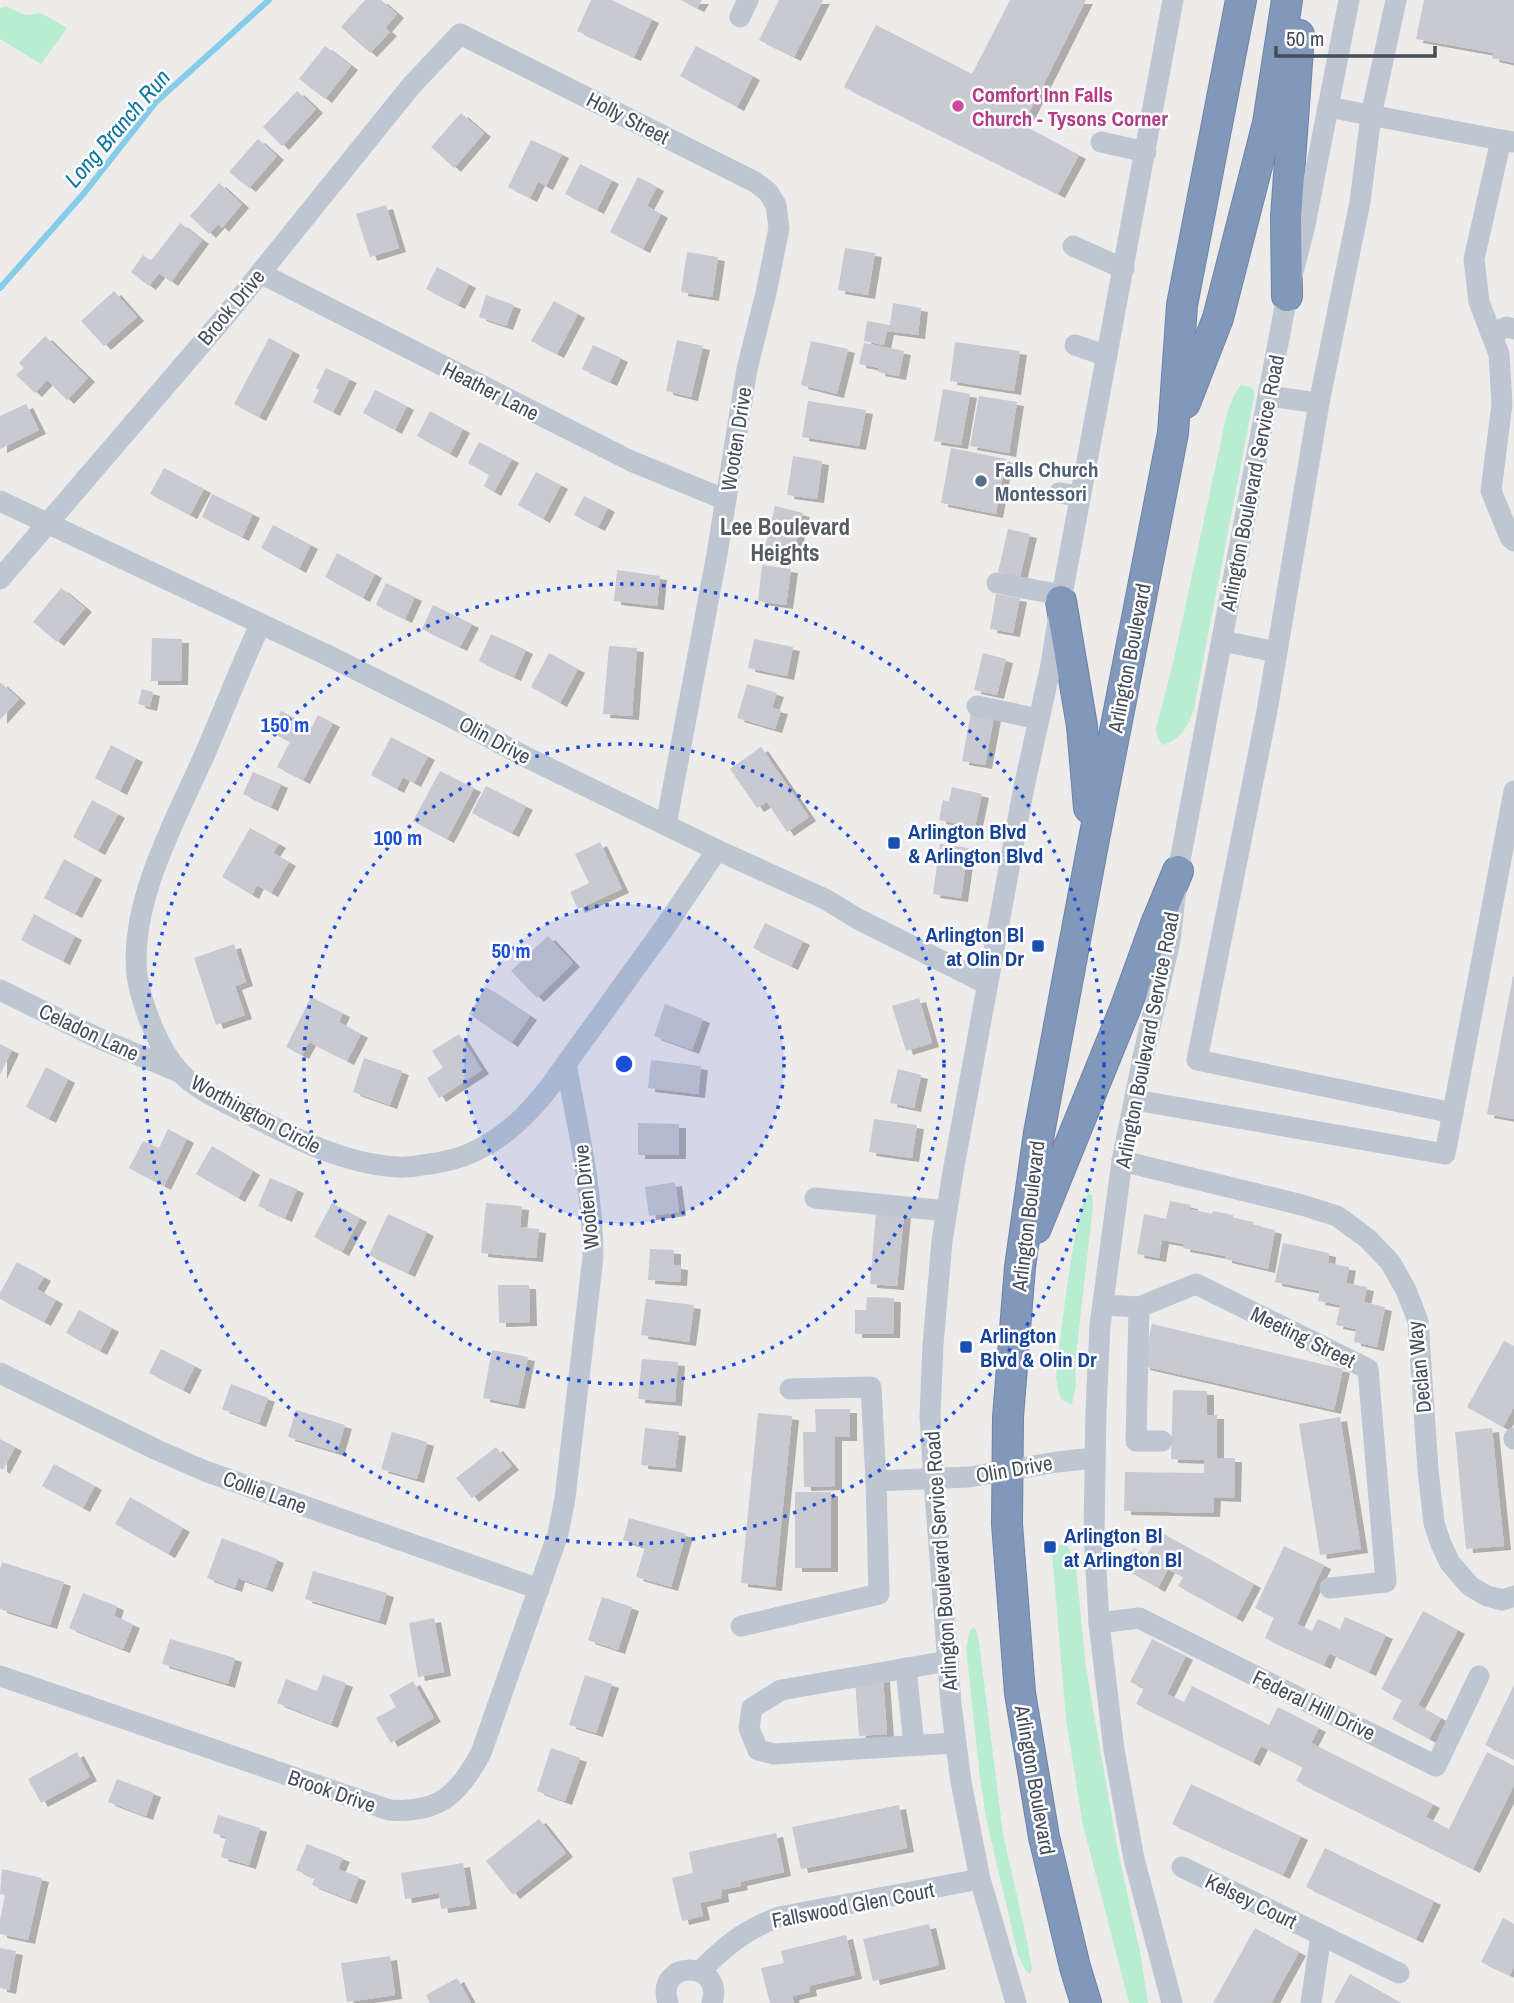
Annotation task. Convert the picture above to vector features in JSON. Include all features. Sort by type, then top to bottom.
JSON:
[{"type":"highway","points":[[1221,102],[1222,0]]},
{"type":"highway","name":"Arlington Boulevard","points":[[1086,2003],[1044,1838],[1020,1693],[1007,1524],[1008,1418],[1020,1267],[1039,1133],[1173,433],[1182,305],[1241,0]]},
{"type":"highway","name":"Arlington Boulevard","points":[[1173,433],[1221,305],[1268,123],[1287,0]]},
{"type":"highway","points":[[1287,296],[1286,217],[1299,38],[1297,0]]},
{"type":"highway","points":[[1061,598],[1082,726],[1093,844]]},
{"type":"highway","points":[[1020,1267],[1178,871]]},
{"type":"street","name":"Arlington Boulevard Service Road","points":[[1016,2003],[981,1879],[961,1782],[956,1743],[930,1416],[933,1345],[947,1211],[987,984],[1051,665],[1061,598],[1070,495],[1107,356],[1173,0]]},
{"type":"street","name":"Arlington Boulevard Service Road","points":[[1172,2003],[1129,1834],[1114,1750],[1099,1623],[1094,1532],[1094,1458],[1103,1305],[1122,1161],[1170,941],[1178,871],[1287,296],[1305,225],[1349,0]]},
{"type":"street","points":[[1396,0],[1371,116],[1360,202],[1319,403],[1277,652],[1196,1060],[1453,1114]]},
{"type":"street","name":"Holly Street","points":[[460,34],[755,182],[768,192],[776,205],[779,219]]},
{"type":"street","name":"Brook Drive","points":[[0,579],[260,273],[411,86],[460,34]]},
{"type":"street","points":[[1328,107],[1507,141],[1474,258],[1479,302],[1499,354],[1502,404],[1491,491],[1514,541]]},
{"type":"street","points":[[1101,142],[1146,152]]},
{"type":"street","name":"Wooten Drive","points":[[666,825],[726,500],[747,369],[766,293],[779,219]]},
{"type":"street","points":[[1073,246],[1124,269]]},
{"type":"street","name":"Heather Lane","points":[[260,273],[631,461],[726,500]]},
{"type":"street","points":[[1491,333],[1507,327],[1514,328]]},
{"type":"street","points":[[1075,345],[1107,356]]},
{"type":"street","points":[[1268,396],[1319,403]]},
{"type":"street","name":"Olin Drive","points":[[0,501],[350,667],[717,850],[825,899],[858,919],[987,984]]},
{"type":"street","points":[[997,583],[1061,598]]},
{"type":"street","name":"Worthington Circle","points":[[260,625],[150,881],[139,919],[135,945],[137,977],[150,1021],[169,1058],[179,1072],[204,1091],[281,1131],[333,1155],[401,1168],[443,1162],[469,1154],[492,1142],[515,1125],[537,1103],[566,1064]]},
{"type":"street","points":[[1222,640],[1277,652]]},
{"type":"street","points":[[977,706],[1039,719]]},
{"type":"street","points":[[1135,1100],[1446,1154],[1514,791]]},
{"type":"street","points":[[566,1064],[717,850]]},
{"type":"street","name":"Celadon Lane","points":[[0,990],[98,1038],[179,1072]]},
{"type":"street","name":"Wooten Drive","points":[[538,1589],[558,1534],[565,1498],[593,1257],[589,1188],[566,1064]]},
{"type":"street","name":"Declan Way","points":[[1122,1161],[1338,1216],[1368,1239],[1390,1262],[1406,1290],[1418,1321],[1434,1523],[1441,1544],[1451,1563],[1470,1586],[1487,1596],[1503,1600],[1514,1596]]},
{"type":"street","points":[[815,1198],[947,1211]]},
{"type":"street","name":"Meeting Street","points":[[1103,1305],[1139,1307],[1196,1284],[1368,1369],[1386,1582],[1330,1588]]},
{"type":"street","points":[[1139,1307],[1136,1441],[1162,1441]]},
{"type":"street","name":"Collie Lane","points":[[0,1373],[205,1471],[538,1589]]},
{"type":"street","points":[[741,1626],[879,1594],[871,1387],[790,1389]]},
{"type":"street","name":"Olin Drive","points":[[876,1480],[969,1477],[1094,1458]]},
{"type":"street","name":"Brook Drive","points":[[0,1676],[389,1810],[404,1811],[443,1801],[457,1790],[468,1776],[481,1753],[538,1589]]},
{"type":"street","name":"Federal Hill Drive","points":[[1099,1623],[1139,1618],[1436,1766],[1479,1676]]},
{"type":"street","points":[[948,1661],[781,1690],[752,1708],[749,1728],[758,1750],[774,1754],[956,1743]]},
{"type":"street","points":[[906,1668],[914,1745]]},
{"type":"street","name":"Kelsey Court","points":[[1182,1867],[1399,1973]]},
{"type":"street","name":"Fallswood Glen Court","points":[[668,2003],[667,1984],[671,1978],[683,1970],[699,1971],[735,1938],[757,1925],[779,1917],[981,1879]]},
{"type":"street","name":"Kelsey Court","points":[[1311,2003],[1321,1935]]},
{"type":"street","points":[[699,1971],[711,1982],[714,1995],[712,2003]]},
{"type":"green space","points":[[6,6],[25,15],[41,13],[67,28],[41,64],[0,39],[0,8]]},
{"type":"green space","points":[[1241,385],[1251,387],[1254,397],[1194,708],[1183,731],[1174,740],[1162,745],[1156,729],[1174,659],[1227,413]]},
{"type":"green space","points":[[1088,1194],[1092,1195],[1093,1206],[1072,1404],[1062,1400],[1056,1378],[1073,1252]]},
{"type":"green space","points":[[1056,1546],[1068,1546],[1076,1566],[1086,1668],[1148,2003],[1129,2003],[1083,1825],[1066,1719],[1052,1552]]},
{"type":"green space","points":[[974,1627],[980,1650],[1003,1834],[1026,1936],[1032,1969],[1030,1974],[1018,1955],[986,1818],[966,1648],[970,1630]]},
{"type":"building","points":[[365,0],[381,0],[397,14],[385,28],[390,32],[370,53],[341,27]]},
{"type":"building","points":[[591,0],[611,0],[652,19],[634,57],[577,31]]},
{"type":"building","points":[[681,0],[702,0],[697,8]]},
{"type":"building","points":[[779,0],[823,0],[794,57],[759,40]]},
{"type":"building","name":"Comfort Inn Falls Church - Tysons Corner","points":[[1010,0],[1086,0],[1023,125],[1079,155],[1058,194],[844,87],[876,25],[972,74]]},
{"type":"building","points":[[1424,0],[1514,0],[1514,63],[1492,58],[1494,53],[1416,39]]},
{"type":"building","points":[[325,46],[351,66],[325,99],[299,79]]},
{"type":"building","points":[[696,46],[753,76],[737,107],[680,76]]},
{"type":"building","points":[[297,91],[316,109],[282,146],[263,127]]},
{"type":"building","points":[[461,113],[484,133],[454,168],[431,147]]},
{"type":"building","points":[[258,139],[277,156],[249,188],[229,172]]},
{"type":"building","points":[[531,140],[562,154],[546,186],[538,182],[530,198],[508,187]]},
{"type":"building","points":[[580,164],[612,180],[597,210],[565,194]]},
{"type":"building","points":[[638,177],[657,187],[647,206],[661,214],[643,249],[610,232]]},
{"type":"building","points":[[219,183],[242,204],[222,228],[218,224],[209,234],[190,216]]},
{"type":"building","points":[[386,205],[399,248],[370,257],[356,214]]},
{"type":"building","points":[[180,223],[202,240],[171,282],[159,273],[149,286],[131,272],[143,255],[151,261]]},
{"type":"building","points":[[845,248],[875,253],[868,295],[838,290]]},
{"type":"building","points":[[687,252],[718,257],[712,297],[681,292]]},
{"type":"building","points":[[437,267],[469,284],[458,305],[426,289]]},
{"type":"building","points":[[114,291],[137,317],[104,346],[81,321]]},
{"type":"building","points":[[486,295],[514,305],[506,326],[479,317]]},
{"type":"building","points":[[554,301],[578,314],[557,354],[531,341]]},
{"type":"building","points":[[893,303],[921,308],[918,335],[887,331],[884,345],[864,341],[867,321],[890,325]]},
{"type":"building","points":[[45,336],[88,378],[67,400],[47,380],[35,393],[16,375],[24,368],[19,363]]},
{"type":"building","points":[[269,338],[293,351],[259,417],[234,404]]},
{"type":"building","points":[[677,340],[703,346],[691,397],[666,391]]},
{"type":"building","points":[[811,341],[848,349],[837,394],[801,385]]},
{"type":"building","points":[[955,342],[1020,351],[1014,391],[950,381]]},
{"type":"building","points":[[864,343],[904,351],[899,376],[878,372],[879,368],[859,364]]},
{"type":"building","points":[[593,345],[621,358],[610,382],[582,369]]},
{"type":"building","points":[[326,368],[350,379],[333,412],[313,402],[319,390],[316,388]]},
{"type":"building","points":[[943,389],[970,394],[961,445],[934,441]]},
{"type":"building","points":[[375,390],[407,406],[395,430],[363,413]]},
{"type":"building","points":[[979,396],[1017,402],[1009,453],[970,446]]},
{"type":"building","points":[[808,401],[866,410],[859,446],[802,437]]},
{"type":"building","points":[[26,404],[39,430],[0,449],[0,416]]},
{"type":"building","points":[[430,411],[463,429],[450,454],[417,436]]},
{"type":"building","points":[[479,442],[512,459],[494,492],[484,486],[489,475],[468,463]]},
{"type":"building","points":[[951,448],[1006,459],[996,514],[941,503]]},
{"type":"building","points":[[793,456],[822,461],[817,499],[787,495]]},
{"type":"building","points":[[164,468],[204,489],[190,515],[150,494]]},
{"type":"building","points":[[536,472],[561,485],[543,519],[518,505]]},
{"type":"building","points":[[212,494],[253,514],[242,537],[202,517]]},
{"type":"building","points":[[584,496],[608,508],[598,527],[574,515]]},
{"type":"building","points":[[775,506],[803,513],[792,558],[764,551]]},
{"type":"building","points":[[273,525],[311,545],[299,569],[261,548]]},
{"type":"building","points":[[1008,529],[1030,534],[1020,577],[998,572]]},
{"type":"building","points":[[337,553],[375,574],[363,598],[325,577]]},
{"type":"building","points":[[762,565],[791,569],[786,605],[758,601]]},
{"type":"building","points":[[617,570],[660,576],[657,606],[614,601]]},
{"type":"building","points":[[386,583],[415,597],[405,619],[376,605]]},
{"type":"building","points":[[61,588],[85,608],[57,642],[33,622]]},
{"type":"building","points":[[996,594],[1020,598],[1013,633],[990,629]]},
{"type":"building","points":[[433,605],[472,624],[460,647],[422,629]]},
{"type":"building","points":[[491,634],[526,650],[514,677],[479,661]]},
{"type":"building","points":[[152,638],[182,639],[181,681],[151,681]]},
{"type":"building","points":[[754,639],[793,647],[787,676],[748,668]]},
{"type":"building","points":[[609,646],[637,648],[632,716],[603,714]]},
{"type":"building","points":[[549,653],[578,669],[560,703],[531,687]]},
{"type":"building","points":[[983,653],[1006,659],[997,695],[974,690]]},
{"type":"building","points":[[0,682],[19,699],[0,720]]},
{"type":"building","points":[[747,684],[777,693],[772,708],[781,710],[775,729],[737,718]]},
{"type":"building","points":[[142,689],[153,692],[150,707],[138,704]]},
{"type":"building","points":[[281,711],[312,727],[318,715],[333,723],[303,780],[277,767],[290,742],[271,732]]},
{"type":"building","points":[[971,712],[994,717],[985,765],[962,761]]},
{"type":"building","points":[[391,737],[428,756],[414,783],[403,777],[397,789],[371,775]]},
{"type":"building","points":[[111,745],[136,758],[120,791],[95,778]]},
{"type":"building","points":[[761,747],[809,817],[787,832],[767,802],[757,808],[730,769]]},
{"type":"building","points":[[440,771],[474,788],[447,839],[413,821]]},
{"type":"building","points":[[253,772],[281,784],[271,807],[243,794]]},
{"type":"building","points":[[486,786],[526,806],[512,833],[472,813]]},
{"type":"building","points":[[952,787],[982,794],[975,827],[939,820],[943,800],[949,802]]},
{"type":"building","points":[[92,800],[118,814],[98,851],[73,837]]},
{"type":"building","points":[[250,828],[279,844],[273,853],[289,862],[271,893],[257,885],[252,895],[222,877]]},
{"type":"building","points":[[600,842],[622,889],[578,909],[570,892],[589,883],[575,854]]},
{"type":"building","points":[[940,844],[968,848],[961,898],[933,894]]},
{"type":"building","points":[[64,859],[95,876],[75,914],[44,898]]},
{"type":"building","points":[[34,914],[75,936],[63,961],[21,940]]},
{"type":"building","points":[[765,923],[803,941],[791,966],[753,948]]},
{"type":"building","points":[[548,936],[573,963],[537,998],[511,971]]},
{"type":"building","points":[[234,944],[246,982],[235,986],[245,1015],[216,1025],[194,958]]},
{"type":"building","points":[[1514,977],[1514,1119],[1487,1114]]},
{"type":"building","points":[[486,987],[530,1016],[511,1043],[469,1014]]},
{"type":"building","points":[[311,997],[343,1013],[339,1022],[361,1034],[347,1061],[309,1042],[302,1055],[286,1047]]},
{"type":"building","points":[[919,998],[932,1043],[906,1051],[892,1006]]},
{"type":"building","points":[[665,1004],[703,1019],[692,1050],[654,1036]]},
{"type":"building","points":[[459,1034],[482,1070],[439,1098],[427,1078],[443,1068],[432,1051]]},
{"type":"building","points":[[0,1044],[12,1050],[0,1075]]},
{"type":"building","points":[[364,1058],[402,1071],[390,1105],[353,1092]]},
{"type":"building","points":[[651,1060],[701,1066],[698,1094],[648,1088]]},
{"type":"building","points":[[46,1067],[68,1079],[49,1119],[26,1107]]},
{"type":"building","points":[[898,1069],[921,1075],[914,1108],[890,1103]]},
{"type":"building","points":[[874,1119],[917,1125],[912,1158],[869,1152]]},
{"type":"building","points":[[638,1123],[679,1124],[679,1155],[638,1155]]},
{"type":"building","points":[[168,1129],[187,1139],[164,1186],[129,1168],[143,1141],[159,1148]]},
{"type":"building","points":[[212,1146],[253,1171],[238,1198],[196,1174]]},
{"type":"building","points":[[270,1178],[297,1189],[285,1218],[258,1206]]},
{"type":"building","points":[[675,1182],[679,1212],[649,1216],[645,1187]]},
{"type":"building","points":[[1170,1201],[1191,1205],[1190,1209],[1212,1214],[1213,1211],[1233,1215],[1233,1218],[1275,1230],[1268,1269],[1225,1259],[1225,1256],[1183,1248],[1184,1244],[1162,1240],[1159,1258],[1137,1254],[1144,1214],[1166,1219]]},
{"type":"building","points":[[332,1203],[360,1218],[342,1252],[314,1237]]},
{"type":"building","points":[[486,1203],[522,1206],[520,1227],[539,1229],[536,1258],[481,1253]]},
{"type":"building","points":[[876,1212],[904,1214],[897,1286],[870,1284]]},
{"type":"building","points":[[388,1214],[427,1232],[408,1273],[369,1255]]},
{"type":"building","points":[[1283,1243],[1329,1253],[1328,1263],[1349,1267],[1346,1283],[1367,1287],[1364,1302],[1385,1307],[1377,1347],[1354,1342],[1356,1329],[1336,1325],[1340,1305],[1318,1301],[1320,1291],[1275,1282]]},
{"type":"building","points":[[650,1249],[674,1250],[674,1265],[681,1266],[680,1282],[648,1280]]},
{"type":"building","points":[[17,1262],[44,1277],[37,1289],[56,1300],[44,1322],[0,1299],[0,1293]]},
{"type":"building","points":[[498,1285],[529,1285],[530,1322],[499,1323]]},
{"type":"building","points":[[867,1297],[894,1298],[893,1334],[855,1334],[855,1310],[866,1310]]},
{"type":"building","points":[[646,1299],[694,1305],[689,1342],[641,1335]]},
{"type":"building","points":[[79,1310],[112,1328],[100,1351],[66,1333]]},
{"type":"building","points":[[1152,1324],[1343,1369],[1334,1410],[1143,1366]]},
{"type":"building","points":[[1504,1341],[1514,1346],[1514,1407],[1503,1427],[1467,1407]]},
{"type":"building","points":[[161,1349],[195,1366],[183,1390],[149,1373]]},
{"type":"building","points":[[492,1350],[528,1357],[518,1405],[483,1398]]},
{"type":"building","points":[[642,1359],[678,1362],[675,1402],[638,1399]]},
{"type":"building","points":[[231,1384],[268,1398],[259,1423],[222,1409]]},
{"type":"building","points":[[1173,1390],[1207,1391],[1207,1415],[1217,1415],[1217,1458],[1235,1458],[1234,1498],[1214,1497],[1213,1513],[1124,1511],[1125,1472],[1204,1473],[1204,1460],[1171,1459]]},
{"type":"building","points":[[815,1409],[850,1409],[850,1437],[835,1437],[835,1486],[804,1487],[803,1432],[816,1432]]},
{"type":"building","points":[[296,1410],[345,1425],[337,1452],[288,1437]]},
{"type":"building","points":[[758,1413],[792,1416],[775,1587],[741,1583]]},
{"type":"building","points":[[1340,1417],[1361,1549],[1320,1555],[1299,1424]]},
{"type":"building","points":[[645,1428],[679,1432],[675,1468],[641,1465]]},
{"type":"building","points":[[1492,1428],[1504,1546],[1466,1549],[1455,1432]]},
{"type":"building","points":[[392,1432],[427,1442],[417,1479],[381,1469]]},
{"type":"building","points":[[0,1439],[15,1447],[3,1470],[0,1468]]},
{"type":"building","points":[[496,1447],[512,1466],[472,1498],[456,1478]]},
{"type":"building","points":[[54,1464],[95,1486],[83,1508],[42,1486]]},
{"type":"building","points":[[795,1492],[831,1492],[831,1568],[795,1568]]},
{"type":"building","points":[[130,1497],[183,1528],[168,1554],[115,1524]]},
{"type":"building","points":[[629,1518],[686,1534],[671,1587],[636,1577],[645,1547],[623,1540]]},
{"type":"building","points":[[1160,1532],[1254,1584],[1236,1618],[1178,1586],[1183,1577],[1168,1569],[1158,1588],[1123,1568],[1134,1548],[1147,1555]]},
{"type":"building","points":[[222,1538],[277,1559],[266,1588],[238,1578],[235,1588],[207,1578]]},
{"type":"building","points":[[1284,1546],[1324,1565],[1297,1624],[1312,1631],[1318,1619],[1340,1629],[1345,1617],[1386,1635],[1369,1672],[1329,1653],[1324,1665],[1265,1638],[1274,1617],[1255,1608]]},
{"type":"building","points":[[2,1562],[64,1582],[50,1625],[0,1609]]},
{"type":"building","points":[[313,1571],[387,1593],[379,1621],[305,1599]]},
{"type":"building","points":[[83,1593],[117,1606],[114,1616],[133,1624],[123,1649],[69,1628]]},
{"type":"building","points":[[602,1597],[632,1607],[618,1650],[588,1640]]},
{"type":"building","points":[[1423,1611],[1458,1630],[1418,1705],[1441,1718],[1429,1739],[1392,1719],[1402,1700],[1381,1689]]},
{"type":"building","points":[[434,1618],[444,1672],[418,1677],[409,1623]]},
{"type":"building","points":[[170,1639],[235,1658],[228,1684],[162,1664]]},
{"type":"building","points":[[1152,1639],[1186,1656],[1167,1694],[1184,1702],[1192,1686],[1269,1725],[1278,1707],[1319,1728],[1311,1743],[1433,1804],[1426,1817],[1449,1829],[1487,1752],[1514,1766],[1514,1785],[1473,1869],[1296,1781],[1303,1767],[1261,1746],[1253,1762],[1136,1704],[1144,1688],[1130,1682]]},
{"type":"building","points":[[323,1675],[346,1683],[331,1724],[277,1703],[286,1679],[317,1691]]},
{"type":"building","points":[[585,1675],[612,1684],[596,1733],[569,1725]]},
{"type":"building","points":[[883,1678],[887,1734],[859,1736],[855,1680]]},
{"type":"building","points":[[413,1681],[434,1718],[391,1743],[376,1718],[396,1707],[389,1695]]},
{"type":"building","points":[[1514,1685],[1514,1759],[1485,1745]]},
{"type":"building","points":[[551,1748],[580,1758],[565,1801],[537,1791]]},
{"type":"building","points":[[77,1752],[90,1777],[41,1803],[28,1779]]},
{"type":"building","points":[[117,1779],[154,1793],[146,1816],[108,1802]]},
{"type":"building","points":[[1191,1784],[1301,1836],[1283,1875],[1172,1824]]},
{"type":"building","points":[[899,1805],[907,1848],[801,1869],[792,1827]]},
{"type":"building","points":[[218,1815],[260,1828],[249,1865],[221,1857],[226,1837],[213,1833]]},
{"type":"building","points":[[539,1819],[566,1853],[513,1895],[486,1861]]},
{"type":"building","points":[[776,1833],[784,1872],[740,1882],[741,1886],[721,1890],[722,1898],[700,1903],[703,1916],[682,1921],[672,1878],[693,1873],[689,1852]]},
{"type":"building","points":[[307,1844],[343,1858],[338,1869],[359,1877],[350,1900],[312,1885],[315,1878],[296,1870]]},
{"type":"building","points":[[1325,1848],[1434,1901],[1416,1939],[1306,1887]]},
{"type":"building","points":[[463,1863],[470,1905],[441,1909],[439,1893],[405,1899],[401,1873]]},
{"type":"building","points":[[2,1869],[42,1878],[28,1940],[0,1934],[5,1895],[0,1894]]},
{"type":"building","points":[[1503,1918],[1514,1924],[1514,1967],[1510,1975],[1481,1962]]},
{"type":"building","points":[[929,1924],[939,1965],[873,1981],[863,1939]]},
{"type":"building","points":[[1255,1928],[1299,1952],[1271,2003],[1213,2003]]},
{"type":"building","points":[[846,1935],[855,1975],[809,1986],[810,1992],[792,1996],[794,2003],[770,2003],[761,1968],[784,1963],[781,1951]]},
{"type":"building","points":[[0,1948],[16,1951],[9,1990],[0,1988]]},
{"type":"building","points":[[390,1956],[395,1995],[347,2002],[341,1963]]},
{"type":"building","points":[[1350,1974],[1401,2003],[1334,2003]]},
{"type":"building","points":[[457,1978],[471,2003],[430,2003],[426,1995]]},
{"type":"waterway","name":"Long Branch Run","points":[[0,288],[85,192],[156,102],[269,0]]},
{"type":"place","name":"Comfort Inn Falls Church - Tysons Corner","points":[[958,106]]},
{"type":"place","name":"Falls Church Montessori","points":[[981,481]]},
{"type":"place","name":"Arlington Blvd & Arlington Blvd","points":[[894,843]]},
{"type":"place","name":"Arlington Bl at Olin Dr","points":[[1038,946]]},
{"type":"place","name":"Arlington Blvd & Olin Dr","points":[[966,1347]]},
{"type":"place","name":"Arlington Bl at Arlington Bl","points":[[1050,1547]]},
{"type":"district","name":"Lee Boulevard Heights","points":[[785,539]]}]
